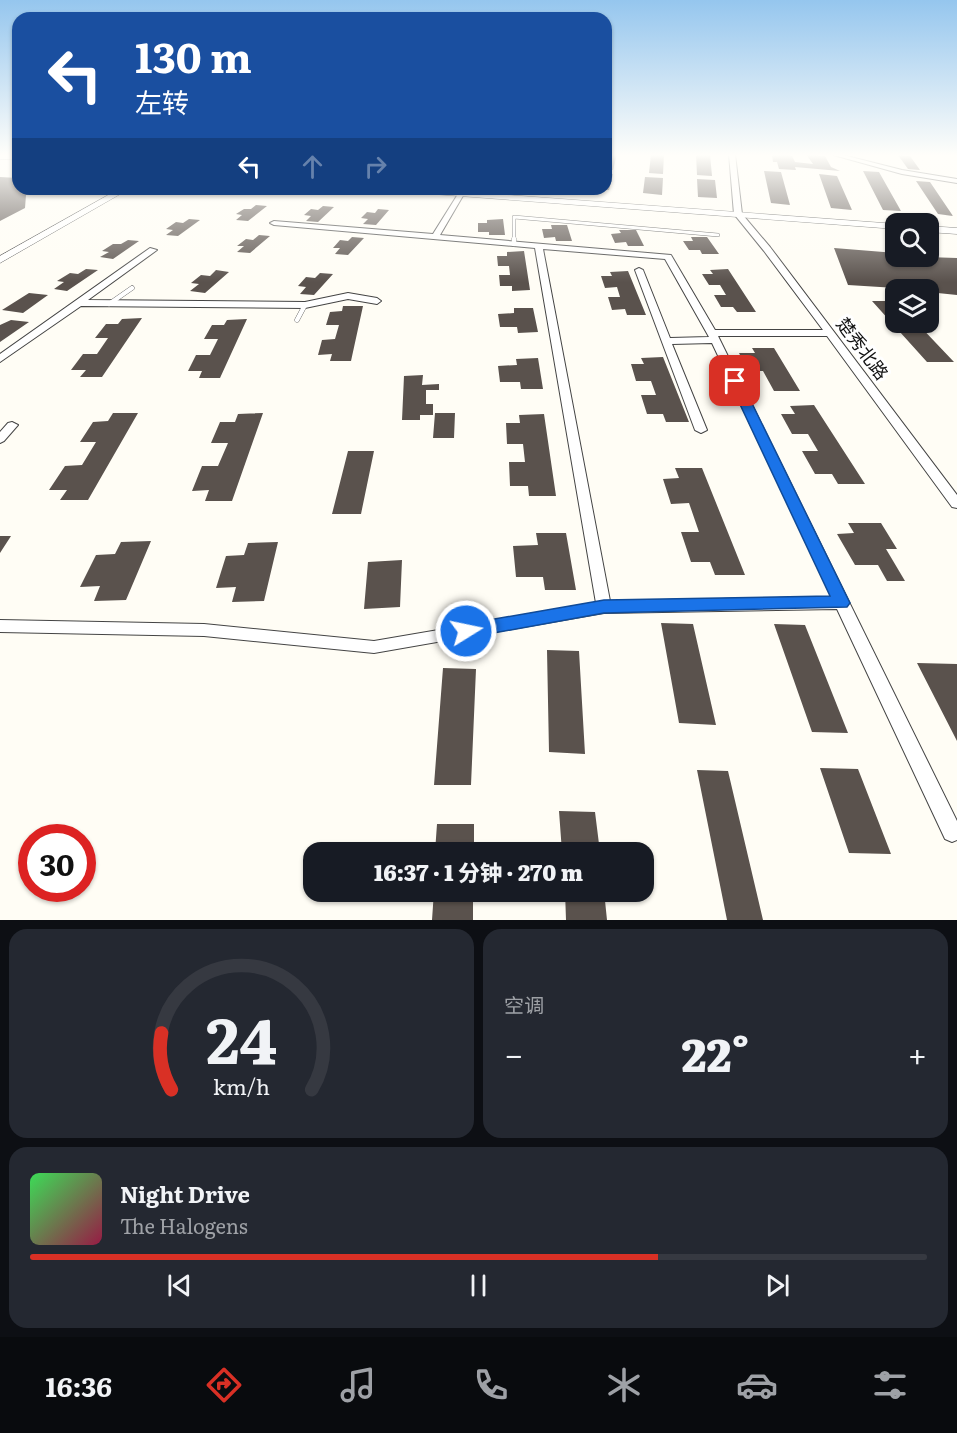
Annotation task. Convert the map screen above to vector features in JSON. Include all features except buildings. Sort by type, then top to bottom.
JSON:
[{"type":"street","points":[[0,260],[111,197]]},
{"type":"street","points":[[435,237],[458,197]]},
{"type":"street","points":[[501,197],[885,225]]},
{"type":"street","points":[[736,197],[738,214]]},
{"type":"street","name":"楚秀北路","points":[[738,214],[957,504]]},
{"type":"street","points":[[274,223],[668,257],[713,337],[952,832]]},
{"type":"street","points":[[939,230],[957,231]]},
{"type":"street","points":[[539,246],[604,607]]},
{"type":"street","points":[[0,359],[153,250]]},
{"type":"street","points":[[639,270],[701,430]]},
{"type":"street","points":[[78,303],[305,304],[348,296],[377,301]]},
{"type":"street","points":[[668,341],[830,333]]},
{"type":"street","points":[[0,440],[12,425]]},
{"type":"street","points":[[0,626],[204,630],[374,647],[604,607],[841,603]]},
{"type":"lane","points":[[514,243],[514,217],[718,235]]},
{"type":"lane","points":[[110,303],[132,288]]},
{"type":"lane","points":[[297,320],[305,304]]},
{"type":"route","points":[[466,631],[604,607],[841,603],[735,381]]}]
